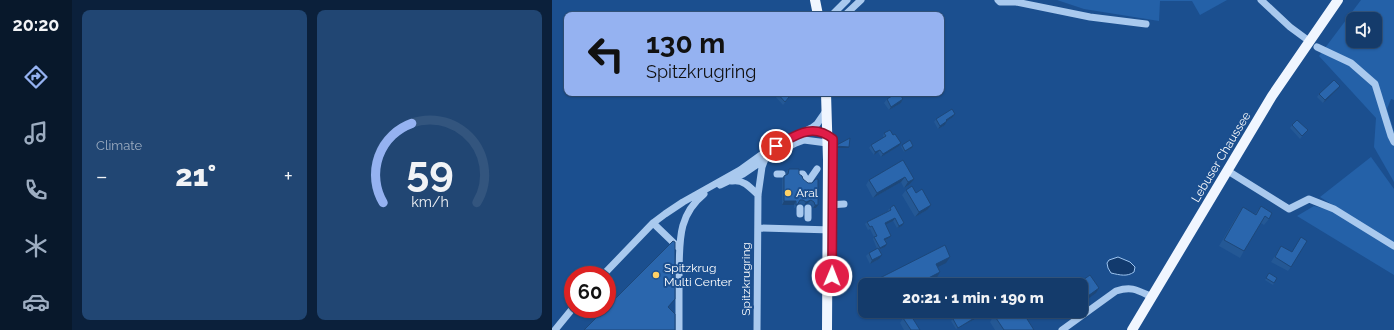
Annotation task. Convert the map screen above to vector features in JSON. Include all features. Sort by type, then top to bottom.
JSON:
[{"type":"main road","points":[[815,0],[817,12]]},
{"type":"main road","name":"Lebuser Chaussee","points":[[1132,330],[1272,96],[1313,44],[1338,0]]},
{"type":"main road","points":[[826,96],[829,139],[832,330]]},
{"type":"main road","points":[[829,139],[832,96]]},
{"type":"main road","points":[[827,330],[830,230]]},
{"type":"street","points":[[835,12],[847,0]]},
{"type":"street","points":[[848,12],[861,0]]},
{"type":"street","points":[[998,0],[1000,2],[1016,2],[1090,17],[1146,24]]},
{"type":"street","points":[[1261,0],[1290,27],[1313,44],[1351,63],[1374,84],[1390,136],[1394,142]]},
{"type":"street","points":[[612,266],[653,224],[665,214],[740,170],[768,150],[817,124],[823,117],[827,108]]},
{"type":"street","points":[[805,131],[813,130],[829,139]]},
{"type":"street","points":[[684,202],[730,181],[796,142],[804,140],[829,139]]},
{"type":"street","name":"Spitzkrugring","points":[[757,330],[758,195],[762,167],[766,159]]},
{"type":"street","points":[[1228,171],[1289,208],[1309,199],[1334,209],[1394,246]]},
{"type":"street","points":[[730,181],[737,180],[747,184],[758,195]]},
{"type":"street","points":[[679,330],[681,233],[686,216],[693,204],[718,182]]},
{"type":"street","points":[[830,204],[844,204]]},
{"type":"street","points":[[808,208],[808,218]]},
{"type":"street","points":[[653,224],[680,248]]},
{"type":"street","name":"Spitzkrugring","points":[[758,228],[830,230]]},
{"type":"street","points":[[1062,330],[1116,291],[1127,288],[1152,296]]},
{"type":"street","points":[[555,330],[565,318]]},
{"type":"shaded area","points":[[1057,0],[1227,0],[1200,15],[1192,1],[1160,1],[1159,21],[1084,9]]},
{"type":"shaded area","points":[[1361,0],[1394,0],[1394,100],[1391,99],[1387,109],[1394,131],[1394,182],[1374,147],[1376,118],[1319,56],[1346,20],[1346,48],[1382,48],[1382,12],[1352,12]]},
{"type":"shaded area","points":[[1371,157],[1394,189],[1394,243],[1320,197]]},
{"type":"shaded area","points":[[1314,206],[1334,211],[1394,249],[1394,275],[1297,216]]},
{"type":"shaded area","points":[[1118,257],[1130,262],[1135,267],[1134,272],[1126,275],[1111,273],[1107,263],[1109,260]]},
{"type":"building","points":[[1334,80],[1340,86],[1325,100],[1319,94]]},
{"type":"building","points":[[780,96],[789,97],[785,102]]},
{"type":"building","points":[[892,96],[901,96],[903,99],[891,107],[887,99]]},
{"type":"building","points":[[952,109],[955,114],[940,126],[936,119]]},
{"type":"building","points":[[1297,120],[1308,130],[1302,136],[1292,125]]},
{"type":"building","points":[[890,130],[893,135],[895,134],[901,143],[883,154],[880,150],[875,152],[871,145],[886,136],[884,133]]},
{"type":"building","points":[[850,138],[849,147],[835,146]]},
{"type":"building","points":[[910,140],[913,146],[905,151],[902,145]]},
{"type":"building","points":[[903,160],[914,179],[908,182],[905,177],[877,193],[869,180]]},
{"type":"building","points":[[789,169],[799,169],[799,174],[808,183],[812,183],[818,179],[818,205],[815,205],[811,200],[806,202],[800,200],[797,205],[796,201],[784,201],[784,176],[788,174]]},
{"type":"building","points":[[912,186],[916,193],[922,189],[931,205],[919,212],[906,190]]},
{"type":"building","points":[[894,205],[904,223],[899,226],[895,218],[885,223],[891,236],[884,239],[887,244],[880,248],[874,237],[877,236],[872,226],[870,227],[867,222],[891,210],[890,208]]},
{"type":"building","points":[[1261,206],[1272,213],[1269,219],[1265,216],[1244,251],[1224,240],[1243,207],[1256,215]]},
{"type":"building","points":[[1301,237],[1307,241],[1291,267],[1275,257],[1281,246],[1292,252]]},
{"type":"building","name":"Spitzkrug Multi Center","points":[[673,241],[675,242],[675,299],[668,307],[675,314],[675,330],[584,330],[596,318],[616,318],[616,298]]},
{"type":"building","points":[[945,245],[950,257],[936,264],[940,272],[928,278],[880,278]]},
{"type":"building","points":[[878,248],[882,255],[872,260],[869,253]]},
{"type":"building","points":[[1269,273],[1277,278],[1274,283],[1266,278]]},
{"type":"building","points":[[1090,275],[1099,288],[1088,296],[1088,278],[1086,278]]},
{"type":"building","points":[[903,318],[912,318],[920,330],[911,330]]},
{"type":"building","points":[[955,318],[974,318],[958,328],[953,319]]},
{"type":"building","points":[[996,318],[1026,318],[1034,330],[1004,330]]},
{"type":"place","name":"Aral","points":[[788,193]]},
{"type":"place","name":"Spitzkrug Multi Center","points":[[656,275]]},
{"type":"route","points":[[776,146],[805,131],[813,130],[827,134],[833,139],[832,276]]}]
